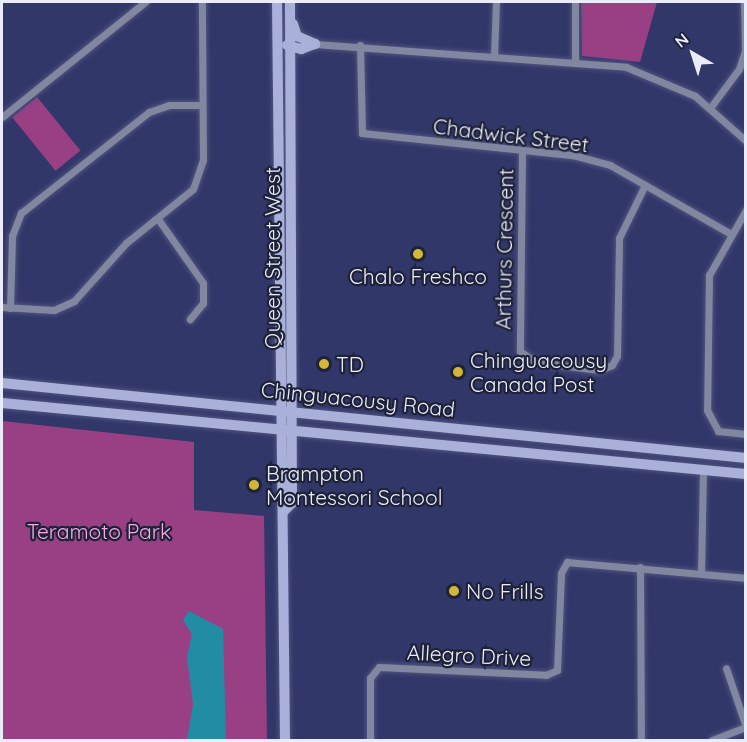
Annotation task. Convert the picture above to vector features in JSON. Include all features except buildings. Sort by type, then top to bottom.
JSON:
[{"type":"main road","name":"Queen Street West","points":[[277,2],[278,503],[283,512],[285,741]]},
{"type":"main road","name":"Queen Street West","points":[[283,512],[292,503],[288,2]]},
{"type":"main road","points":[[288,2],[292,30],[315,44]]},
{"type":"main road","points":[[290,49],[315,44]]},
{"type":"main road","points":[[277,198],[291,197]]},
{"type":"main road","name":"Chinguacousy Road","points":[[2,383],[746,458]]},
{"type":"main road","name":"Chinguacousy Road","points":[[2,403],[292,434],[746,474]]},
{"type":"street","points":[[2,117],[145,2]]},
{"type":"street","points":[[2,307],[54,310],[74,301],[109,259],[193,189],[200,174],[201,2]]},
{"type":"street","points":[[494,56],[496,2]]},
{"type":"street","points":[[574,2],[575,62]]},
{"type":"street","points":[[710,108],[739,69],[745,50],[744,2]]},
{"type":"street","points":[[315,44],[360,45],[627,67],[665,79],[710,108],[746,141]]},
{"type":"street","name":"Chadwick Street","points":[[360,45],[362,133],[522,150],[610,165],[729,233]]},
{"type":"street","points":[[10,308],[12,236],[21,213],[149,112],[169,105],[202,105]]},
{"type":"street","name":"Arthurs Crescent","points":[[522,150],[520,351],[535,362],[600,370],[612,365],[617,356],[620,238],[645,185]]},
{"type":"street","points":[[746,210],[729,233],[709,275],[707,410],[718,430],[746,434]]},
{"type":"street","points":[[158,219],[203,283],[203,303],[190,319]]},
{"type":"street","points":[[701,573],[703,471]]},
{"type":"street","name":"Allegro Drive","points":[[370,741],[370,678],[375,669],[552,674],[561,659],[564,564],[574,560],[746,578]]},
{"type":"street","points":[[640,567],[641,741]]},
{"type":"street","points":[[712,741],[746,727],[726,668]]},
{"type":"green space","points":[[581,2],[657,2],[640,62],[582,56]]},
{"type":"green space","points":[[37,97],[80,151],[56,171],[12,117]]},
{"type":"green space","name":"Teramoto Park","points":[[2,421],[194,442],[194,510],[264,516],[267,740],[2,740]]},
{"type":"water","points":[[189,611],[223,629],[226,740],[187,740],[193,704],[187,657],[192,634],[183,620]]},
{"type":"place","name":"Chalo Freshco","points":[[418,254]]},
{"type":"place","name":"TD","points":[[324,364]]},
{"type":"place","name":"Chinguacousy Canada Post","points":[[458,372]]},
{"type":"place","name":"Brampton Montessori School","points":[[254,485]]},
{"type":"place","name":"No Frills","points":[[454,591]]}]
